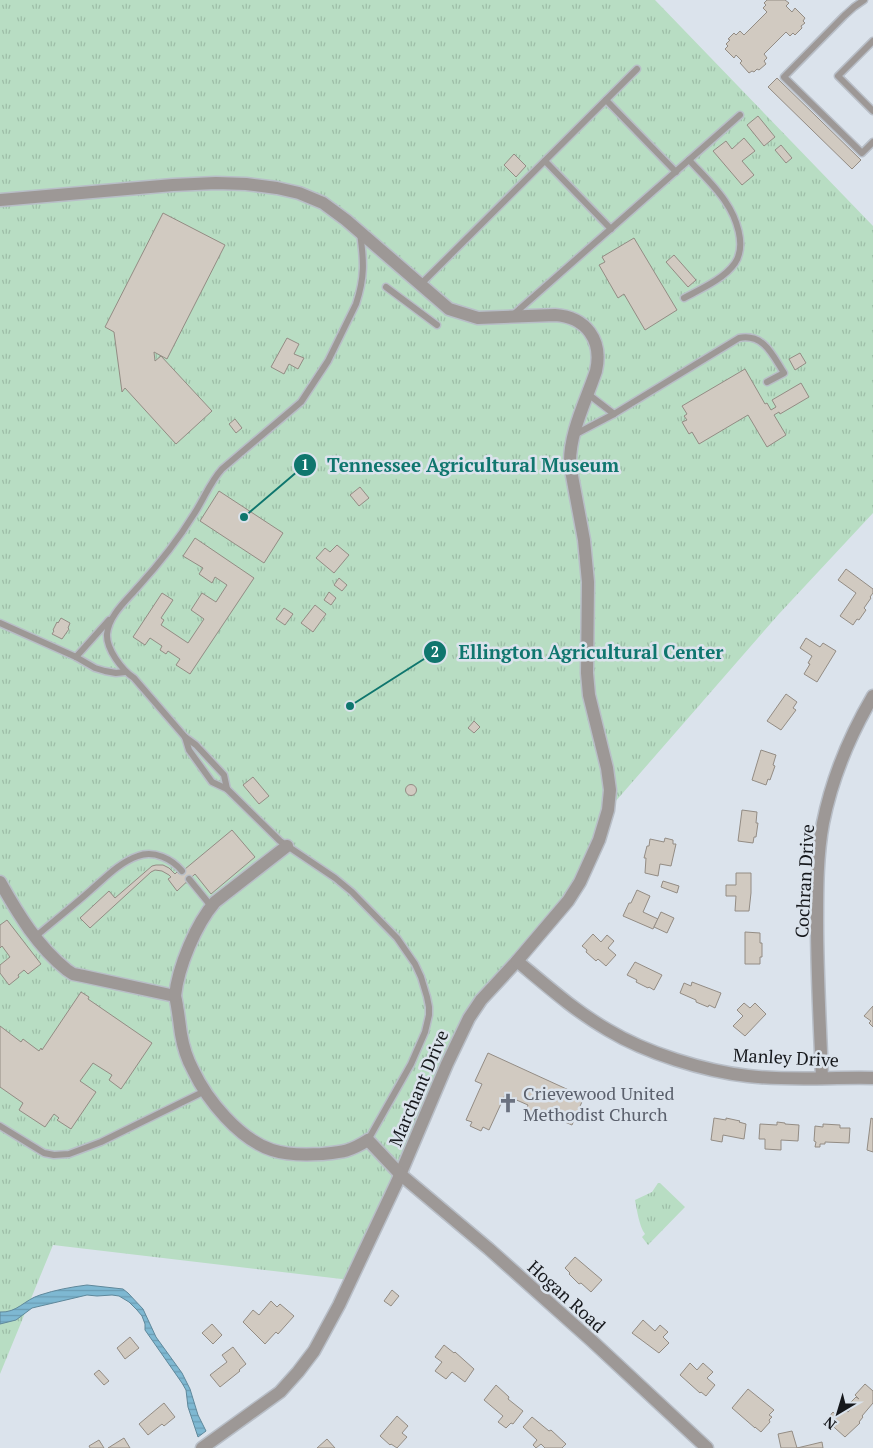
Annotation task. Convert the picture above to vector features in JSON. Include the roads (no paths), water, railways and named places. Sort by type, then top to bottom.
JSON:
[{"type":"street","name":"Marchant Drive","points":[[0,200],[216,183],[277,188],[307,196],[323,203],[360,232],[449,309],[460,314],[478,318],[562,315],[575,320],[589,331],[597,344],[598,360],[573,436],[570,465],[584,540],[588,582],[587,673],[589,695],[607,768],[610,790],[608,810],[599,840],[580,882],[568,901],[518,962],[480,1000],[469,1018],[447,1064],[400,1174],[336,1312],[320,1341],[280,1392],[202,1448]]},
{"type":"street","name":"Cochran Drive","points":[[822,1078],[817,944],[820,843],[824,818],[836,778],[852,734],[873,696]]},
{"type":"street","points":[[287,846],[211,906],[197,927],[175,996],[185,1049],[192,1069],[205,1091],[220,1110],[238,1129],[270,1150],[310,1154],[345,1152],[354,1149],[368,1140]]},
{"type":"street","points":[[0,882],[35,937],[62,966],[73,974],[175,996]]},
{"type":"street","name":"Manley Drive","points":[[518,962],[559,996],[597,1023],[651,1051],[700,1066],[747,1076],[776,1078],[873,1078]]},
{"type":"street","name":"Hogan Road","points":[[368,1140],[400,1174],[489,1249],[707,1448]]},
{"type":"lane","points":[[864,0],[844,16],[784,77],[862,152],[873,142]]},
{"type":"lane","points":[[873,41],[838,76],[873,111]]},
{"type":"lane","points":[[420,285],[637,69]]},
{"type":"lane","points":[[606,100],[676,172]]},
{"type":"lane","points":[[511,317],[740,115]]},
{"type":"lane","points":[[684,298],[702,289],[730,269],[736,262],[742,246],[738,227],[725,200],[689,160]]},
{"type":"lane","points":[[545,161],[611,229]]},
{"type":"lane","points":[[76,658],[157,566],[181,534],[222,469],[298,405],[328,361],[359,295],[364,268],[360,232]]},
{"type":"lane","points":[[386,287],[437,325]]},
{"type":"lane","points":[[573,436],[614,414],[730,343],[746,336],[753,337],[765,345],[784,373],[767,382]]},
{"type":"lane","points":[[588,394],[614,414]]},
{"type":"lane","points":[[113,616],[107,634],[107,642],[125,672],[134,678],[185,737],[196,745],[224,775],[227,789]]},
{"type":"lane","points":[[0,623],[105,672],[125,672]]},
{"type":"lane","points":[[185,737],[189,750],[212,782],[227,789],[287,846],[335,878],[352,892],[397,938],[415,964],[421,977],[427,997],[429,1015],[426,1032],[368,1140]]},
{"type":"lane","points":[[35,937],[118,867],[138,856],[147,854],[168,859],[182,871]]},
{"type":"lane","points":[[189,879],[211,906]]},
{"type":"lane","points":[[0,1126],[44,1153],[69,1154],[101,1142],[205,1091]]},
{"type":"water","points":[[87,1285],[123,1289],[143,1309],[156,1337],[182,1373],[206,1431],[198,1437],[188,1407],[186,1390],[145,1330],[142,1316],[129,1302],[119,1296],[87,1295],[32,1308],[16,1320],[0,1324],[0,1312],[16,1308],[34,1297],[46,1293]]},
{"type":"place","name":"Tennessee Agricultural Museum","points":[[244,517]]},
{"type":"place","name":"Ellington Agricultural Center","points":[[350,706]]},
{"type":"place","name":"Crievewood United Methodist Church","points":[[508,1103]]}]
